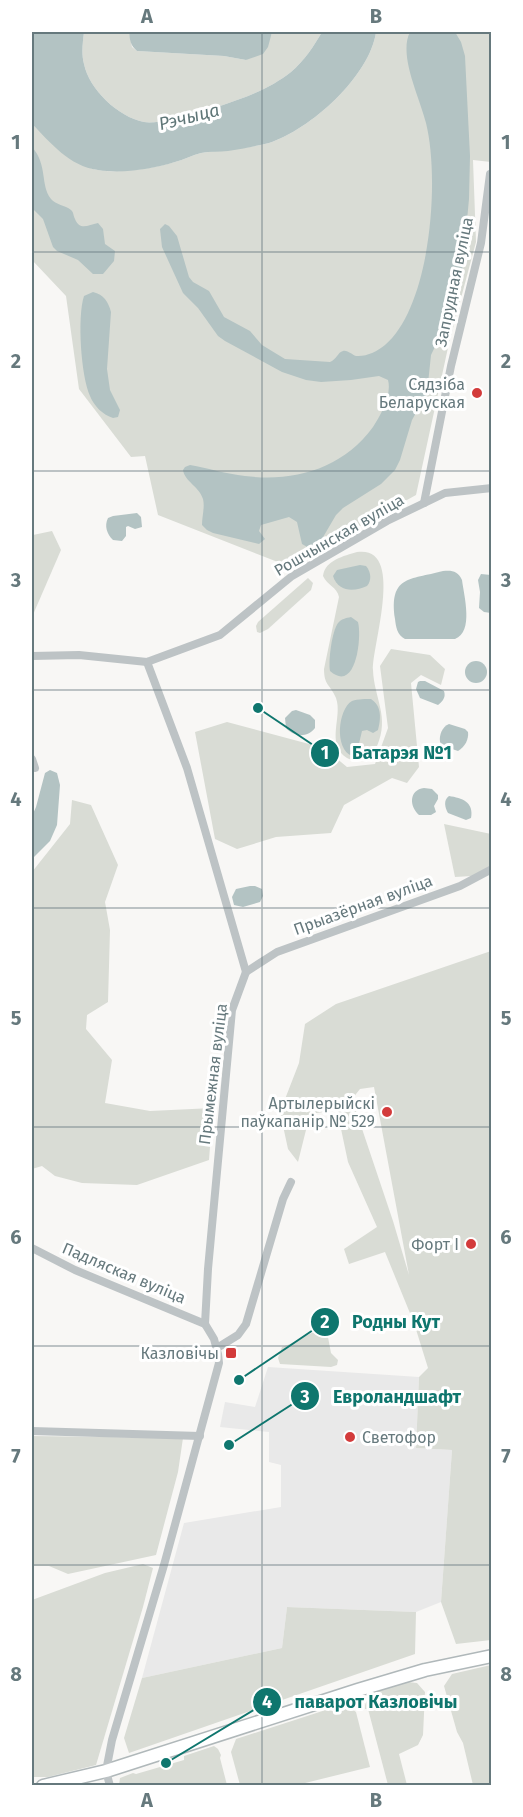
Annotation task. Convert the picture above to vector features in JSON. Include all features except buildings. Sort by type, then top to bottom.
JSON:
[{"type":"main road","points":[[43,1785],[106,1771],[425,1670],[492,1656]]},
{"type":"street","name":"Запрудная вуліца","points":[[424,503],[451,366],[481,243],[490,174]]},
{"type":"street","name":"Рошчынская вуліца","points":[[147,662],[220,636],[292,576],[387,521],[445,493],[492,488]]},
{"type":"street","points":[[32,656],[79,655],[147,662],[187,768],[246,972]]},
{"type":"street","name":"Прыазёрная вуліца","points":[[246,972],[277,952],[460,886],[492,869]]},
{"type":"street","name":"Прымежная вуліца","points":[[106,1771],[112,1740],[164,1565],[219,1363],[212,1333],[205,1324],[208,1269],[232,1010],[246,972]]},
{"type":"street","points":[[217,1348],[238,1335],[246,1324],[283,1199],[291,1182]]},
{"type":"street","name":"Падляская вуліца","points":[[32,1248],[75,1270],[205,1324]]},
{"type":"street","points":[[32,1431],[200,1436]]},
{"type":"street","points":[[106,1771],[110,1785]]},
{"type":"shaded area","points":[[84,32],[129,32],[132,47],[137,51],[224,56],[246,60],[272,32],[322,32],[296,68],[269,86],[245,97],[183,117],[144,122],[115,108],[92,83],[82,52]]},
{"type":"shaded area","points":[[376,32],[491,32],[491,162],[473,160],[476,242],[449,343],[416,495],[288,566],[158,515],[145,456],[131,457],[79,389],[66,296],[32,260],[32,124],[54,144],[82,164],[107,171],[147,168],[201,153],[269,143],[302,126],[336,99],[363,66]]},
{"type":"shaded area","points":[[52,531],[61,550],[32,617],[32,537]]},
{"type":"shaded area","points":[[357,552],[372,554],[380,564],[383,580],[383,599],[373,670],[382,726],[381,736],[372,754],[365,759],[351,760],[340,752],[337,745],[338,705],[324,675],[339,597],[323,576],[331,562]]},
{"type":"shaded area","points":[[308,578],[313,583],[311,590],[268,629],[257,632],[258,622]]},
{"type":"shaded area","points":[[391,649],[430,655],[445,669],[441,685],[421,675],[411,683],[419,767],[407,783],[392,778],[344,805],[331,833],[276,837],[237,849],[215,839],[195,732],[227,722],[324,748],[347,767],[375,764],[388,728],[380,666]]},
{"type":"shaded area","points":[[72,800],[91,805],[118,865],[105,902],[110,930],[108,1002],[87,1015],[86,1029],[112,1060],[105,1103],[150,1111],[213,1108],[209,1160],[137,1185],[82,1183],[55,1176],[42,1166],[32,1169],[32,872],[70,824]]},
{"type":"shaded area","points":[[444,824],[491,834],[491,866],[472,876],[455,877]]},
{"type":"shaded area","points":[[491,951],[491,1640],[456,1644],[441,1602],[452,1450],[416,1448],[419,1377],[428,1368],[414,1323],[385,1252],[349,1264],[344,1249],[377,1227],[348,1162],[337,1110],[310,1114],[298,1162],[288,1149],[280,1112],[299,1063],[305,1024],[336,1004]],"holes":[[[374,1087],[409,1275],[352,1099],[360,1089]]]},
{"type":"shaded area","points":[[317,1331],[327,1332],[331,1353],[338,1360],[337,1365],[331,1367],[280,1364],[278,1358],[282,1347]]},
{"type":"shaded area","points":[[268,1367],[419,1377],[416,1448],[452,1450],[441,1602],[416,1612],[287,1607],[282,1648],[142,1678],[184,1523],[281,1507],[281,1465],[269,1462],[269,1432],[220,1427],[225,1402],[255,1407]]},
{"type":"shaded area","points":[[32,1436],[183,1438],[178,1472],[156,1555],[68,1574],[49,1566],[32,1566]]},
{"type":"shaded area","points":[[143,1564],[153,1568],[96,1765],[48,1777],[32,1777],[32,1600],[105,1573]]},
{"type":"shaded area","points":[[287,1607],[416,1612],[415,1654],[129,1753],[124,1738],[142,1678],[282,1648]]},
{"type":"shaded area","points":[[491,1665],[491,1785],[473,1785],[463,1743],[457,1732],[444,1686],[452,1674]]},
{"type":"shaded area","points":[[408,1682],[417,1683],[425,1692],[423,1735],[418,1745],[399,1754],[407,1785],[388,1785],[368,1709],[365,1709],[366,1703],[374,1693]]},
{"type":"shaded area","points":[[347,1705],[356,1712],[370,1767],[297,1785],[240,1785],[231,1752],[236,1739]]},
{"type":"shaded area","points":[[214,1746],[221,1755],[227,1785],[119,1785],[120,1778],[184,1760],[184,1756]]},
{"type":"water","name":"Рэчыца","points":[[32,32],[84,32],[82,52],[84,64],[98,92],[124,114],[144,122],[154,122],[183,117],[216,107],[269,86],[296,68],[322,32],[376,32],[363,66],[336,99],[319,114],[285,136],[269,143],[228,151],[201,153],[157,167],[117,171],[98,170],[78,164],[61,153],[32,124]]},
{"type":"water","points":[[129,32],[272,32],[268,47],[263,54],[246,60],[224,56],[137,51],[130,40]]},
{"type":"water","points":[[410,32],[455,32],[461,42],[465,56],[470,156],[469,199],[462,273],[455,305],[431,355],[427,393],[412,420],[395,470],[381,484],[343,508],[336,515],[319,544],[309,548],[302,544],[297,522],[289,517],[261,525],[259,531],[265,539],[259,544],[213,533],[202,525],[203,499],[184,474],[185,467],[190,465],[238,475],[282,477],[332,463],[361,441],[373,427],[387,398],[388,380],[379,376],[321,382],[306,380],[282,372],[225,341],[218,336],[198,308],[183,293],[162,247],[160,229],[165,224],[177,236],[189,277],[193,282],[209,291],[224,317],[250,331],[262,345],[285,359],[330,362],[343,351],[356,356],[364,356],[385,345],[401,327],[413,302],[422,272],[431,208],[430,147],[426,123],[408,64],[407,41]]},
{"type":"water","points":[[32,147],[40,161],[51,199],[71,210],[79,225],[98,223],[103,229],[105,244],[115,251],[114,261],[103,274],[93,274],[78,260],[53,247],[43,219],[32,208]]},
{"type":"water","points":[[93,292],[105,299],[111,312],[107,369],[110,390],[120,410],[118,417],[113,418],[102,412],[94,403],[84,375],[80,332],[82,306],[84,296]]},
{"type":"water","points":[[137,513],[141,517],[142,527],[135,529],[128,526],[126,536],[122,541],[113,540],[107,530],[108,518]]},
{"type":"water","points":[[360,565],[366,566],[370,573],[367,586],[352,590],[343,588],[335,581],[333,576],[337,570]]},
{"type":"water","points":[[443,571],[454,572],[462,580],[466,621],[461,635],[455,639],[405,639],[396,628],[394,605],[399,587],[411,579]]},
{"type":"water","points":[[481,574],[491,575],[491,613],[479,608],[478,580]]},
{"type":"water","points":[[351,617],[358,622],[358,650],[351,670],[346,675],[339,676],[330,671],[332,639],[338,623]]},
{"type":"water","points":[[476,661],[484,664],[487,672],[484,680],[476,683],[468,680],[465,672],[468,664]]},
{"type":"water","points":[[420,681],[425,681],[444,691],[444,699],[438,705],[420,698],[416,689]]},
{"type":"water","points":[[371,699],[377,705],[380,713],[378,730],[373,733],[367,730],[362,731],[357,752],[352,756],[342,746],[341,720],[347,705],[352,701]]},
{"type":"water","points":[[296,710],[310,715],[315,720],[315,728],[312,731],[304,735],[297,735],[286,728],[285,718]]},
{"type":"water","points":[[449,724],[468,732],[466,743],[458,751],[443,746],[440,742],[444,727]]},
{"type":"water","points":[[50,770],[57,773],[60,785],[57,825],[50,841],[32,859],[32,816],[45,773]]},
{"type":"water","points":[[419,789],[432,789],[438,795],[434,806],[436,812],[431,815],[419,815],[413,807],[413,795]]},
{"type":"water","points":[[449,796],[458,798],[469,805],[471,818],[466,820],[448,813],[445,802]]},
{"type":"water","points":[[250,886],[262,889],[263,896],[260,902],[243,907],[234,905],[232,897],[236,889]]},
{"type":"place","name":"Сядзіба Беларуская","points":[[477,393]]},
{"type":"place","name":"Батарэя №1","points":[[258,708]]},
{"type":"place","name":"Артылерыйскі паўкапанір № 529","points":[[387,1112]]},
{"type":"place","name":"Форт I","points":[[471,1244]]},
{"type":"place","name":"Казловічы","points":[[231,1353]]},
{"type":"place","name":"Родны Кут","points":[[239,1380]]},
{"type":"place","name":"Светофор","points":[[350,1437]]},
{"type":"place","name":"Евроландшафт","points":[[229,1445]]},
{"type":"place","name":"паварот Казловічы","points":[[166,1763]]}]
